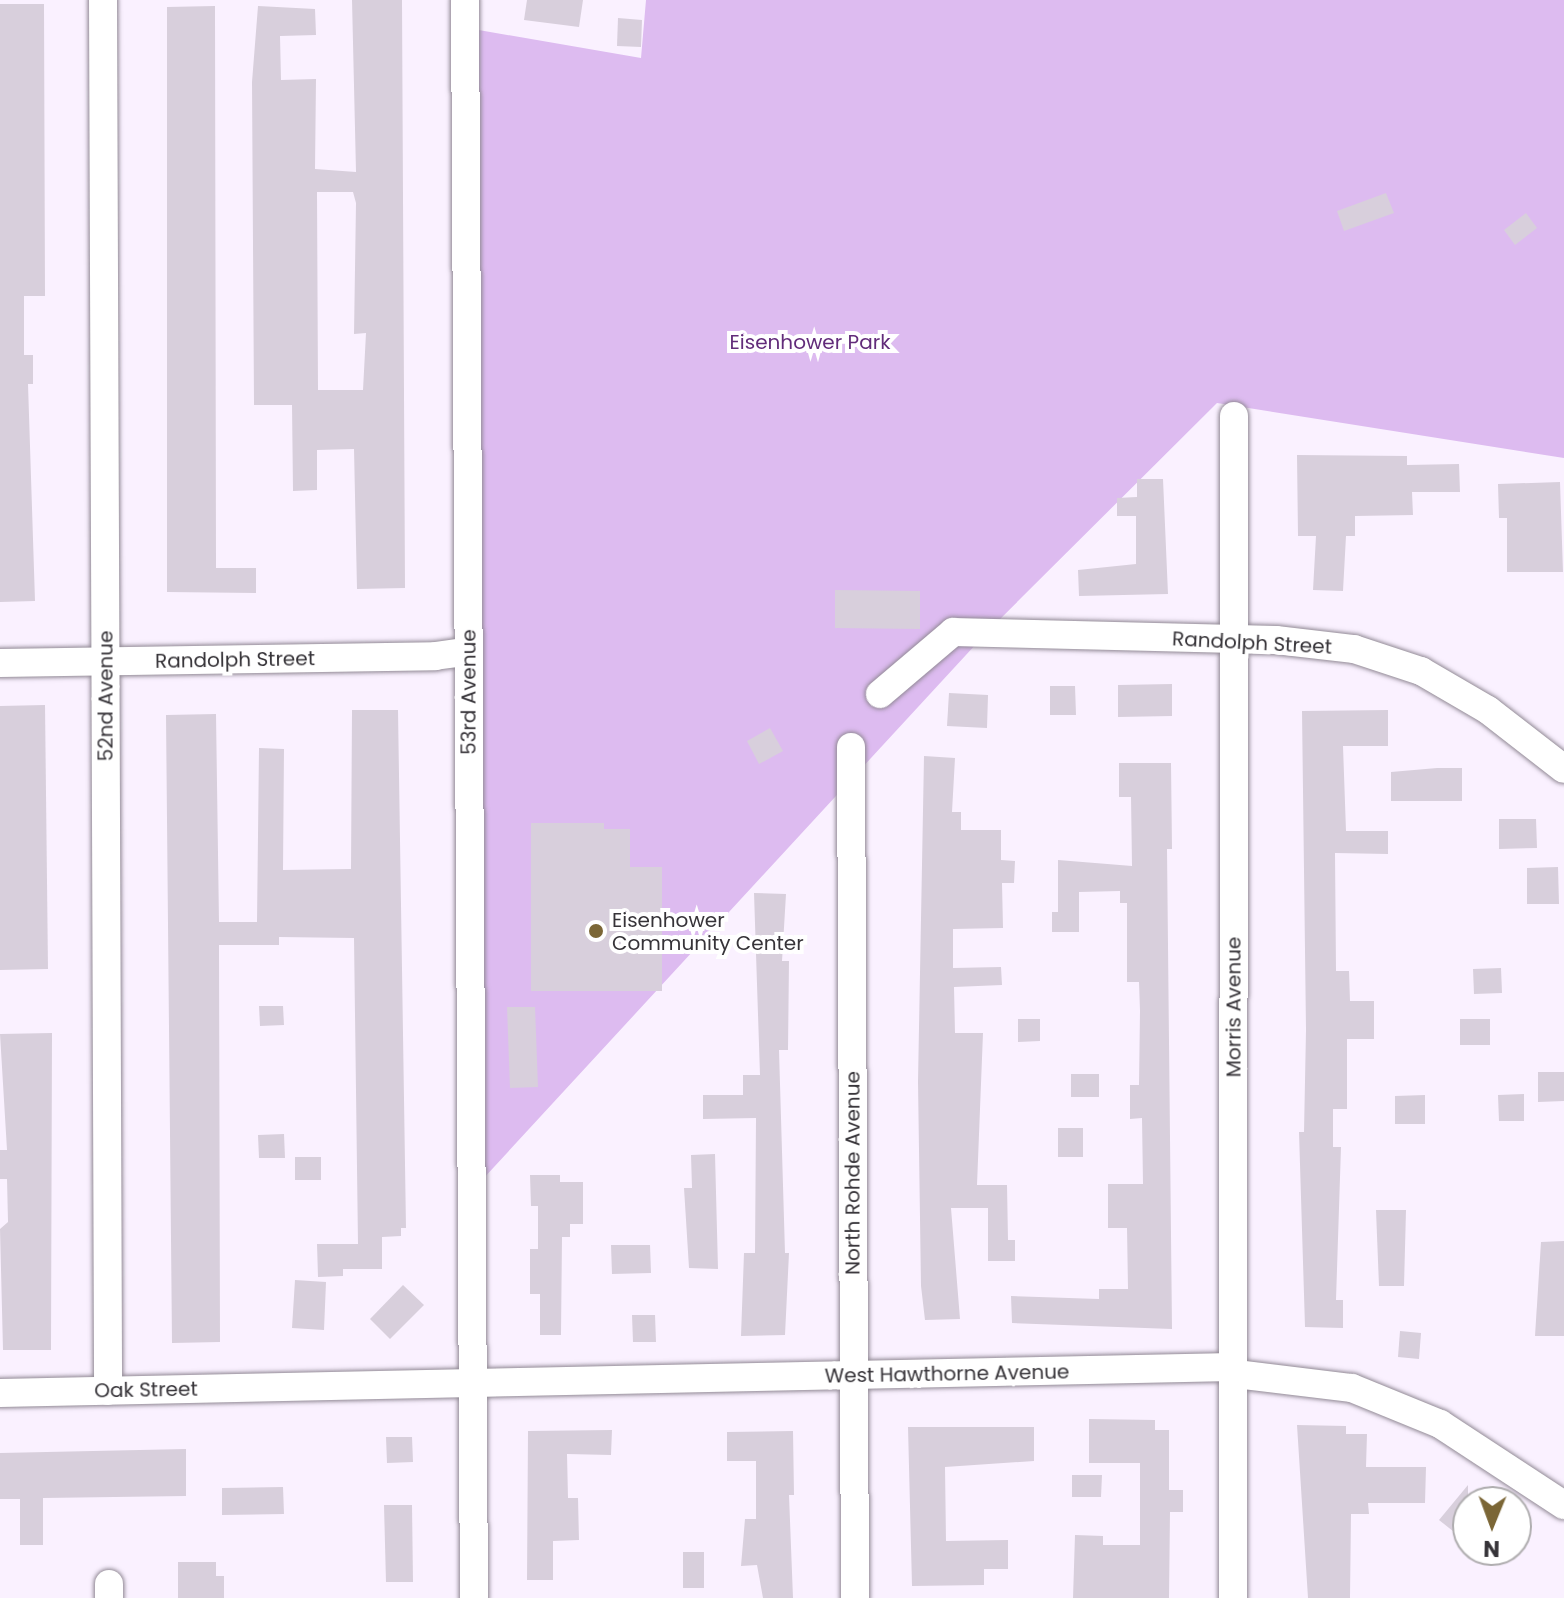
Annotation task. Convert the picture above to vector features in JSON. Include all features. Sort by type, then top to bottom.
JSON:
[{"type":"street","name":"52nd Avenue","points":[[103,0],[108,1391]]},
{"type":"street","name":"53rd Avenue","points":[[465,0],[474,1598]]},
{"type":"street","name":"Morris Avenue","points":[[1233,1598],[1234,416]]},
{"type":"street","name":"Randolph Street","points":[[880,694],[953,632],[1234,639],[1354,649],[1421,671],[1488,710],[1564,769]]},
{"type":"street","name":"Randolph Street","points":[[0,663],[469,651]]},
{"type":"street","name":"North Rohde Avenue","points":[[851,747],[855,1598]]},
{"type":"street","name":"West Hawthorne Avenue","points":[[293,1387],[1233,1367],[1236,1374],[1352,1388],[1440,1424],[1564,1505]]},
{"type":"street","name":"Oak Street","points":[[0,1393],[293,1387]]},
{"type":"green space","name":"Eisenhower Park","points":[[646,0],[1564,0],[1564,458],[1217,403],[989,630],[482,1180],[473,29],[641,58]]},
{"type":"building","points":[[352,0],[402,0],[405,588],[357,589],[354,449],[317,450],[317,490],[293,491],[292,405],[254,405],[252,82],[258,6],[315,9],[316,35],[280,36],[281,80],[316,79],[315,169],[356,172]],"holes":[[[317,192],[353,192],[356,203],[354,334],[366,333],[363,390],[318,390]]]},
{"type":"building","points":[[527,0],[583,0],[579,27],[524,20]]},
{"type":"building","points":[[0,4],[44,4],[45,296],[24,296],[24,355],[33,355],[33,384],[28,384],[35,601],[0,602]]},
{"type":"building","points":[[215,6],[216,568],[256,568],[256,593],[167,592],[167,7]]},
{"type":"building","points":[[618,18],[642,20],[641,47],[617,46]]},
{"type":"building","points":[[1386,193],[1394,213],[1344,231],[1337,211]]},
{"type":"building","points":[[1526,213],[1537,228],[1515,245],[1504,230]]},
{"type":"building","points":[[1297,455],[1407,456],[1407,465],[1459,464],[1460,492],[1412,492],[1413,515],[1355,516],[1355,536],[1346,536],[1343,591],[1313,590],[1316,536],[1298,536]]},
{"type":"building","points":[[1137,479],[1163,479],[1168,594],[1079,596],[1078,570],[1136,564],[1136,516],[1117,516],[1117,498],[1137,497]]},
{"type":"building","points":[[1560,482],[1563,572],[1507,572],[1507,518],[1499,518],[1498,484]]},
{"type":"building","points":[[835,590],[920,591],[920,629],[835,628]]},
{"type":"building","points":[[1172,684],[1172,716],[1118,717],[1118,685]]},
{"type":"building","points":[[1050,686],[1075,686],[1076,715],[1050,715]]},
{"type":"building","points":[[949,693],[988,695],[987,728],[947,726]]},
{"type":"building","points":[[45,705],[48,969],[0,970],[0,706]]},
{"type":"building","points":[[352,710],[398,710],[406,1228],[401,1228],[401,1236],[382,1237],[382,1269],[343,1269],[343,1276],[318,1277],[317,1244],[358,1244],[354,938],[279,937],[279,945],[219,945],[220,1342],[172,1343],[166,715],[216,714],[219,922],[257,922],[259,748],[284,749],[283,870],[351,869]]},
{"type":"building","points":[[1388,710],[1388,746],[1343,746],[1346,831],[1388,831],[1388,854],[1335,853],[1336,971],[1349,971],[1350,1001],[1374,1001],[1374,1039],[1347,1039],[1347,1109],[1333,1109],[1333,1147],[1341,1147],[1336,1300],[1343,1300],[1343,1328],[1305,1327],[1299,1132],[1304,1132],[1306,1030],[1302,711]]},
{"type":"building","points":[[770,728],[783,751],[759,764],[747,741]]},
{"type":"building","points":[[924,756],[955,758],[952,812],[961,812],[961,830],[1001,830],[1001,860],[1015,861],[1014,883],[1002,883],[1003,928],[953,929],[953,968],[1001,967],[1002,985],[954,987],[955,1033],[983,1033],[977,1185],[1007,1185],[1008,1240],[1015,1240],[1015,1261],[988,1261],[988,1208],[951,1208],[960,1319],[925,1320],[921,1286],[918,1082]]},
{"type":"building","points":[[1119,763],[1171,763],[1172,849],[1167,849],[1172,1329],[1012,1323],[1011,1296],[1099,1299],[1099,1289],[1128,1289],[1127,1228],[1108,1228],[1108,1184],[1143,1184],[1142,1118],[1130,1119],[1130,1085],[1139,1085],[1140,1011],[1139,982],[1127,982],[1127,903],[1120,903],[1120,891],[1079,892],[1079,932],[1052,932],[1052,912],[1058,912],[1058,860],[1132,866],[1131,797],[1119,797]]},
{"type":"building","points":[[1462,768],[1462,801],[1391,801],[1391,772]]},
{"type":"building","points":[[1499,819],[1536,819],[1537,848],[1499,849]]},
{"type":"building","name":"Eisenhower Community Center","points":[[531,823],[604,823],[604,829],[630,829],[630,867],[662,867],[662,991],[531,991]]},
{"type":"building","points":[[1558,867],[1559,904],[1527,904],[1527,868]]},
{"type":"building","points":[[754,893],[786,894],[782,961],[789,961],[788,1050],[779,1050],[785,1253],[789,1253],[785,1335],[741,1336],[744,1253],[755,1253],[756,1118],[703,1119],[703,1095],[743,1095],[743,1075],[760,1075]]},
{"type":"building","points":[[1501,968],[1502,993],[1474,994],[1473,969]]},
{"type":"building","points":[[259,1006],[283,1006],[284,1025],[260,1026]]},
{"type":"building","points":[[507,1007],[535,1007],[538,1087],[510,1088]]},
{"type":"building","points":[[1018,1019],[1040,1019],[1040,1041],[1018,1042]]},
{"type":"building","points":[[1460,1019],[1490,1019],[1490,1045],[1460,1045]]},
{"type":"building","points":[[52,1033],[51,1350],[3,1350],[0,1229],[8,1222],[7,1179],[0,1179],[0,1150],[7,1150],[0,1034]]},
{"type":"building","points":[[1538,1072],[1564,1072],[1564,1101],[1538,1102]]},
{"type":"building","points":[[1071,1074],[1099,1074],[1099,1097],[1071,1097]]},
{"type":"building","points":[[1524,1094],[1524,1121],[1499,1121],[1498,1095]]},
{"type":"building","points":[[1425,1095],[1425,1124],[1395,1124],[1395,1096]]},
{"type":"building","points":[[1058,1128],[1083,1128],[1083,1157],[1058,1157]]},
{"type":"building","points":[[284,1134],[285,1158],[259,1158],[258,1135]]},
{"type":"building","points":[[715,1154],[718,1269],[689,1268],[684,1188],[692,1188],[691,1155]]},
{"type":"building","points":[[295,1157],[321,1157],[321,1180],[295,1180]]},
{"type":"building","points":[[530,1175],[560,1175],[560,1182],[583,1182],[583,1224],[570,1224],[570,1237],[562,1237],[561,1335],[540,1335],[540,1294],[530,1294],[530,1249],[538,1249],[538,1206],[531,1206]]},
{"type":"building","points":[[1376,1210],[1406,1210],[1404,1286],[1379,1286]]},
{"type":"building","points":[[1564,1241],[1564,1336],[1535,1336],[1541,1242]]},
{"type":"building","points":[[611,1245],[650,1245],[651,1273],[612,1274]]},
{"type":"building","points":[[295,1280],[326,1282],[324,1330],[292,1328]]},
{"type":"building","points":[[403,1285],[424,1305],[390,1339],[370,1319]]},
{"type":"building","points":[[632,1315],[655,1315],[656,1342],[633,1342]]},
{"type":"building","points":[[1400,1331],[1421,1333],[1419,1359],[1398,1357]]},
{"type":"building","points":[[1089,1419],[1155,1420],[1155,1430],[1169,1430],[1169,1490],[1183,1490],[1183,1512],[1170,1512],[1169,1598],[1073,1598],[1075,1535],[1103,1536],[1103,1545],[1140,1545],[1140,1463],[1089,1463]]},
{"type":"building","points":[[1297,1425],[1346,1426],[1346,1434],[1367,1434],[1366,1467],[1426,1467],[1425,1503],[1368,1503],[1369,1514],[1351,1514],[1350,1598],[1308,1598]]},
{"type":"building","points":[[908,1427],[1034,1427],[1034,1461],[945,1467],[946,1541],[1008,1540],[1008,1569],[984,1569],[984,1585],[912,1586]]},
{"type":"building","points":[[612,1430],[611,1455],[567,1454],[568,1498],[578,1498],[579,1540],[553,1541],[553,1580],[527,1580],[528,1431]]},
{"type":"building","points":[[793,1431],[794,1495],[789,1495],[793,1598],[763,1598],[757,1565],[741,1566],[745,1519],[756,1519],[756,1461],[727,1461],[727,1432]]},
{"type":"building","points":[[386,1437],[412,1437],[413,1462],[387,1463]]},
{"type":"building","points":[[186,1449],[186,1496],[43,1498],[43,1545],[20,1545],[20,1499],[0,1499],[0,1453]]},
{"type":"building","points":[[1072,1475],[1102,1475],[1101,1497],[1072,1497]]},
{"type":"building","points":[[283,1487],[284,1514],[222,1515],[222,1488]]},
{"type":"building","points":[[1452,1504],[1452,1530],[1439,1520]]},
{"type":"building","points":[[384,1505],[412,1505],[413,1582],[386,1582]]},
{"type":"building","points":[[683,1552],[704,1552],[704,1588],[683,1588]]},
{"type":"building","points":[[178,1562],[216,1562],[216,1576],[224,1576],[224,1598],[178,1598]]},
{"type":"place","name":"Eisenhower Community Center","points":[[596,931]]}]
